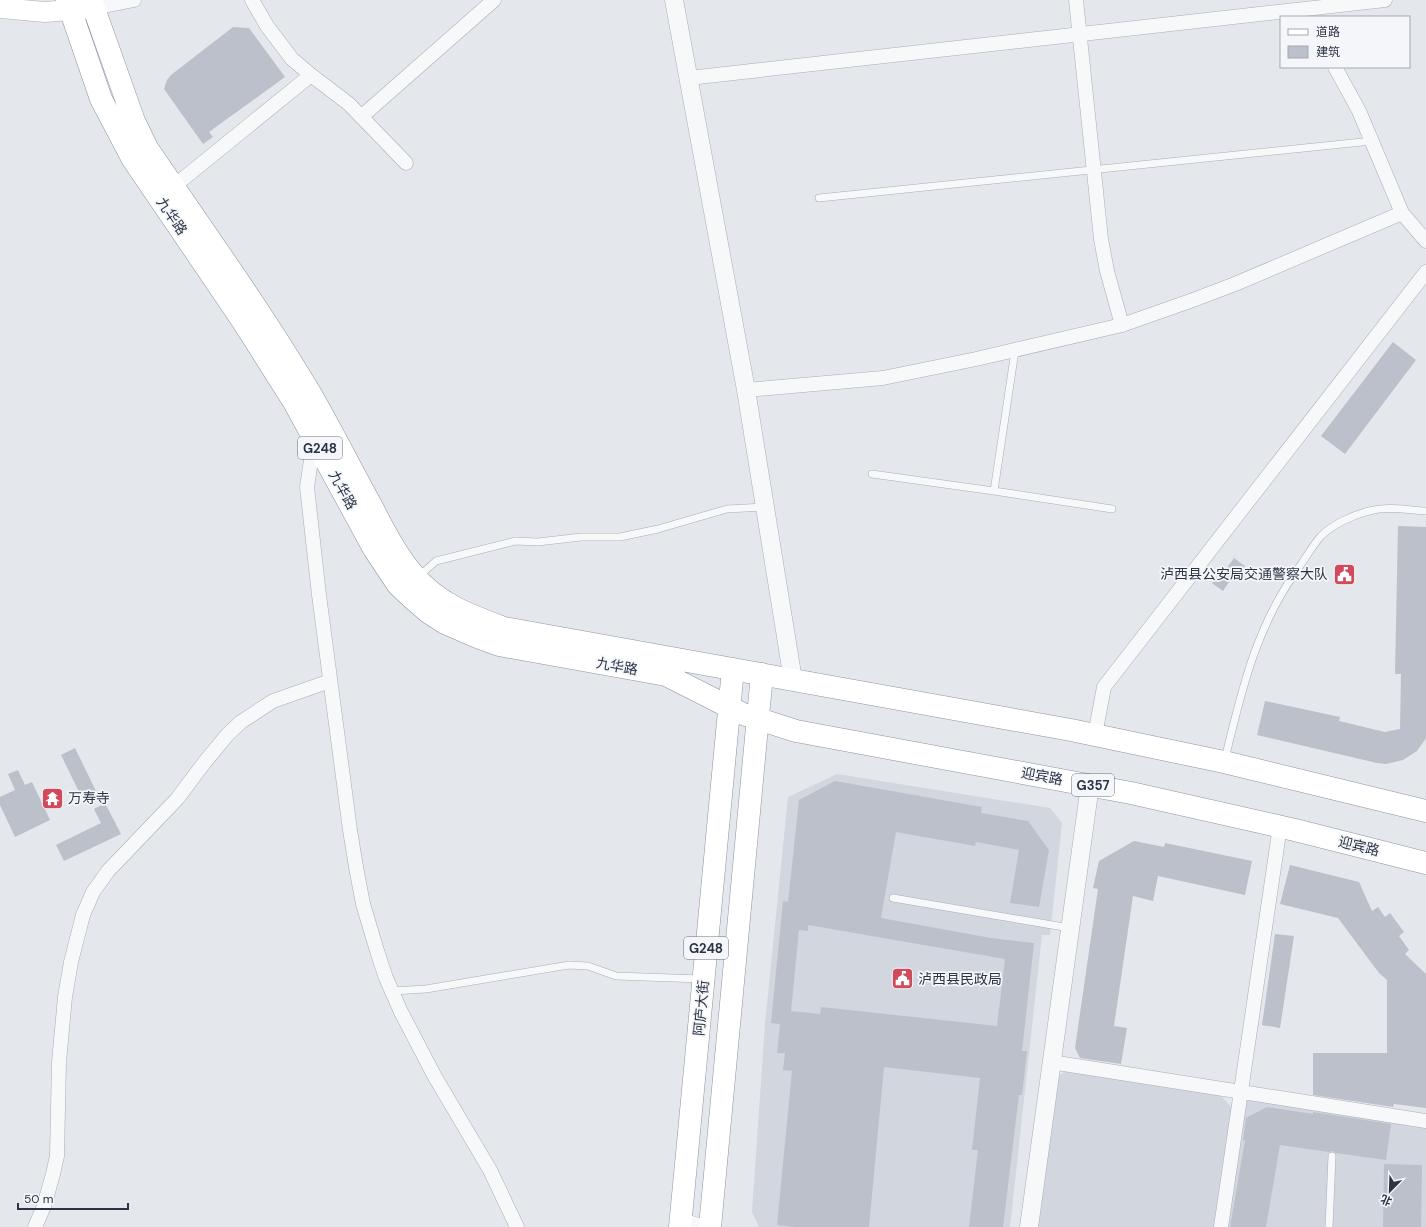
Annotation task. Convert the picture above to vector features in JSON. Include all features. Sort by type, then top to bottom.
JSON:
[{"type":"highway","name":"九华路","points":[[93,4],[134,120],[147,148],[257,310],[310,394],[389,539],[412,574],[438,598],[453,608],[504,628],[733,669]]},
{"type":"highway","name":"九华路","points":[[68,5],[101,99],[132,158],[242,320],[294,402],[374,549],[398,585],[434,616],[461,631],[499,645],[666,675],[729,707]]},
{"type":"highway","name":"阿庐大街","points":[[686,1225],[704,979],[733,669]]},
{"type":"highway","name":"G248","points":[[710,1227],[762,674],[733,669]]},
{"type":"highway","points":[[762,674],[1095,735],[1224,762],[1426,811]]},
{"type":"highway","name":"迎宾路","points":[[729,707],[758,720],[818,736],[1090,785],[1280,826],[1426,863]]},
{"type":"main road","points":[[0,8],[45,12],[68,5],[93,4]]},
{"type":"street","points":[[93,4],[134,0]]},
{"type":"street","points":[[252,0],[267,26],[292,59],[349,104],[406,163]]},
{"type":"street","points":[[361,117],[494,0]]},
{"type":"street","points":[[674,0],[746,390],[793,680]]},
{"type":"street","points":[[1076,0],[1101,239],[1106,271],[1122,325]]},
{"type":"street","points":[[689,78],[1365,1],[1385,0]]},
{"type":"street","points":[[1336,68],[1356,106],[1402,213],[1426,241]]},
{"type":"street","points":[[173,187],[311,75]]},
{"type":"street","points":[[746,390],[883,378],[1015,350],[1122,325],[1178,306],[1402,213]]},
{"type":"street","points":[[1095,735],[1104,687],[1426,272]]},
{"type":"street","points":[[314,439],[307,487],[330,681],[356,867],[363,904],[378,954],[392,991],[434,1077],[490,1170],[517,1227]]},
{"type":"street","points":[[35,1227],[44,1206],[57,1156],[61,1032],[71,962],[83,915],[93,892],[108,871],[177,799],[228,734],[241,722],[273,701],[330,681]]},
{"type":"street","points":[[1028,1227],[1090,785]]},
{"type":"street","points":[[1221,1227],[1280,826]]},
{"type":"street","points":[[1051,1062],[1426,1121]]},
{"type":"lane","points":[[819,198],[1372,141]]},
{"type":"lane","points":[[994,491],[1015,350]]},
{"type":"lane","points":[[872,474],[1112,509]]},
{"type":"lane","points":[[417,578],[436,561],[515,541],[538,542],[581,537],[620,537],[664,527],[727,509],[765,507]]},
{"type":"lane","points":[[1224,762],[1240,694],[1253,654],[1269,616],[1294,573],[1322,536],[1342,522],[1368,511],[1384,507],[1426,511]]},
{"type":"lane","points":[[893,898],[1070,928]]},
{"type":"lane","points":[[392,991],[426,989],[569,965],[588,966],[616,976],[704,979]]},
{"type":"lane","points":[[1329,1227],[1332,1156]]},
{"type":"shaded area","points":[[837,774],[1050,808],[1062,823],[1050,935],[1042,935],[1010,1227],[759,1227],[752,1212],[765,1024],[788,797]]},
{"type":"shaded area","points":[[1066,1070],[1221,1096],[1234,1110],[1217,1227],[1037,1227],[1057,1078]]},
{"type":"shaded area","points":[[1246,1099],[1426,1127],[1426,1227],[1227,1227]]},
{"type":"building","points":[[233,27],[249,28],[285,77],[209,132],[213,137],[203,144],[164,89],[167,80],[171,75]]},
{"type":"building","points":[[1393,342],[1416,360],[1345,454],[1321,436]]},
{"type":"building","points":[[1398,526],[1426,527],[1426,738],[1422,744],[1417,751],[1403,760],[1386,764],[1257,735],[1265,701],[1340,717],[1339,721],[1385,732],[1400,729],[1401,674],[1395,674]]},
{"type":"building","points":[[1234,558],[1245,566],[1235,580],[1224,572]]},
{"type":"building","points":[[1221,571],[1231,579],[1223,591],[1212,583]]},
{"type":"building","points":[[75,748],[96,791],[82,798],[61,755]]},
{"type":"building","points":[[18,770],[25,785],[32,782],[50,820],[15,837],[0,805],[0,797],[15,790],[8,774]]},
{"type":"building","points":[[835,781],[982,807],[981,813],[1028,821],[1049,850],[1039,907],[1010,903],[1019,850],[976,842],[975,846],[896,832],[881,918],[991,938],[1034,943],[1022,1051],[1027,1051],[1022,1095],[1019,1095],[1003,1227],[969,1227],[978,1150],[972,1150],[980,1078],[884,1067],[869,1227],[794,1227],[777,1225],[792,1071],[783,1070],[785,1053],[777,1053],[780,1024],[771,1023],[783,901],[788,902],[799,800]],"holes":[[[808,925],[1005,959],[997,1026],[821,1007],[820,1014],[791,1011],[799,930],[808,931]]]},
{"type":"building","points":[[105,803],[121,834],[64,861],[56,845],[101,823],[94,809]]},
{"type":"building","points":[[1134,841],[1164,847],[1165,843],[1252,861],[1245,895],[1158,876],[1153,901],[1133,896],[1114,1026],[1127,1028],[1121,1064],[1080,1058],[1075,1048],[1098,889],[1093,888],[1099,861]]},
{"type":"building","points":[[1290,865],[1359,882],[1372,911],[1378,907],[1385,917],[1390,913],[1404,932],[1399,936],[1409,950],[1405,954],[1426,974],[1426,1108],[1394,1104],[1393,1107],[1313,1095],[1313,1053],[1387,1053],[1387,980],[1379,973],[1338,918],[1280,904]]},
{"type":"building","points":[[1275,934],[1294,936],[1280,1028],[1262,1025]]},
{"type":"building","points":[[1267,1107],[1313,1114],[1313,1112],[1391,1124],[1386,1160],[1336,1153],[1333,1151],[1329,1152],[1280,1145],[1266,1227],[1230,1227],[1245,1140],[1243,1140],[1246,1118]]},
{"type":"building","points":[[1384,1164],[1422,1165],[1421,1227],[1383,1227]]},
{"type":"place","name":"泸西县公安局交通警察大队","points":[[1344,574]]},
{"type":"place","name":"万寿寺","points":[[53,798]]},
{"type":"place","name":"泸西县民政局","points":[[903,979]]}]
